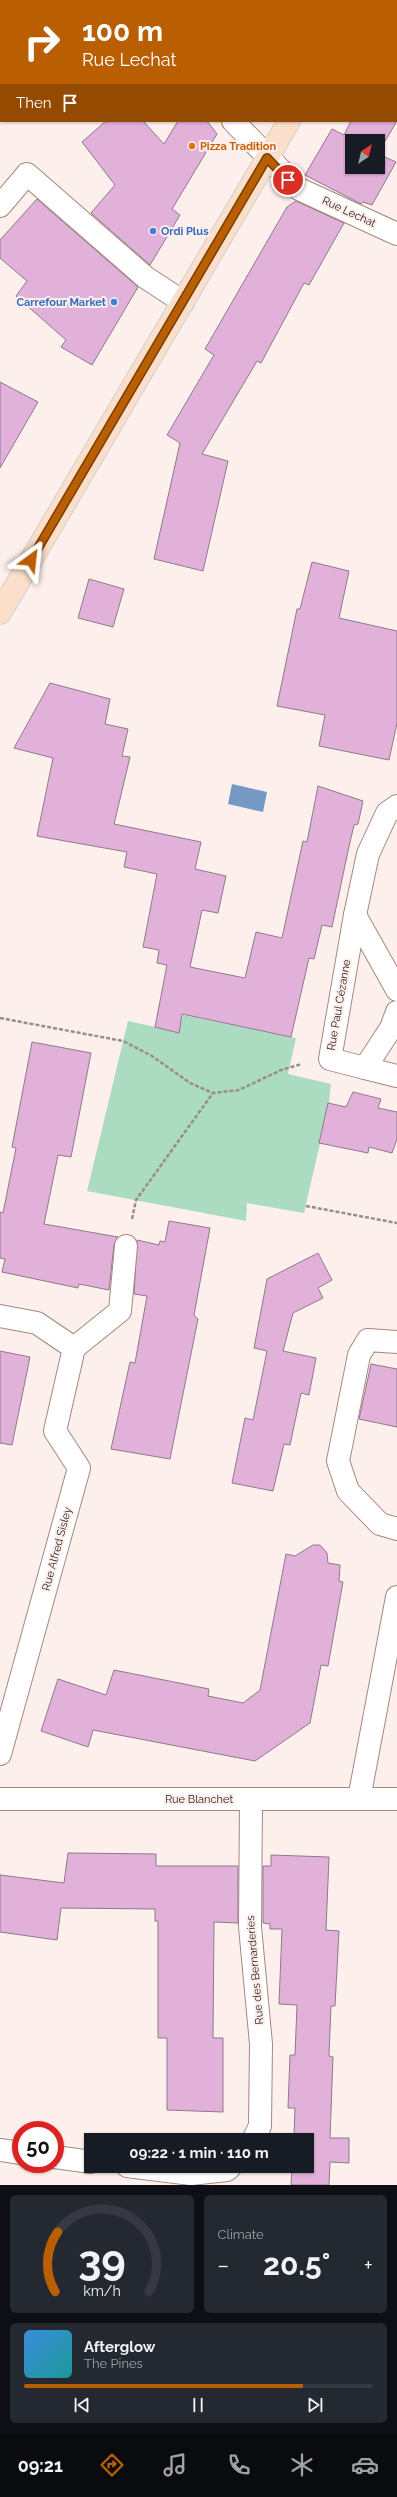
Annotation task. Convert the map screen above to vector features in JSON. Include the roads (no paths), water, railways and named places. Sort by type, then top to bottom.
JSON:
[{"type":"main road","points":[[0,613],[288,122]]},
{"type":"street","name":"Rue Lechat","points":[[234,122],[298,189],[397,234]]},
{"type":"street","points":[[0,206],[27,174],[145,277],[183,302]]},
{"type":"street","name":"Rue Paul Cézanne","points":[[397,806],[386,813],[368,854],[355,915],[330,1059],[397,1076]]},
{"type":"street","points":[[355,915],[397,990]]},
{"type":"street","points":[[365,1068],[391,1028],[397,1012]]},
{"type":"street","points":[[0,1316],[37,1323],[74,1348],[120,1311],[126,1246]]},
{"type":"street","points":[[397,1342],[368,1340],[358,1355],[338,1461],[348,1490],[380,1524],[397,1529]]},
{"type":"street","name":"Rue Alfred Sisley","points":[[0,1754],[79,1468],[55,1431],[74,1348]]},
{"type":"street","points":[[359,1799],[397,1597]]},
{"type":"street","name":"Rue Blanchet","points":[[0,1799],[397,1799]]},
{"type":"street","name":"Rue des Bernarderies","points":[[251,1799],[250,1926],[261,2044],[260,2126],[256,2133]]},
{"type":"street","points":[[0,2150],[12,2152]]},
{"type":"street","points":[[64,2158],[84,2161]]},
{"type":"street","points":[[183,2173],[200,2173]]},
{"type":"water","points":[[232,784],[267,792],[263,812],[228,804]]},
{"type":"place","name":"Pizza Tradition","points":[[192,146]]},
{"type":"place","name":"Ordi Plus","points":[[153,231]]},
{"type":"place","name":"Carrefour Market","points":[[114,302]]}]
